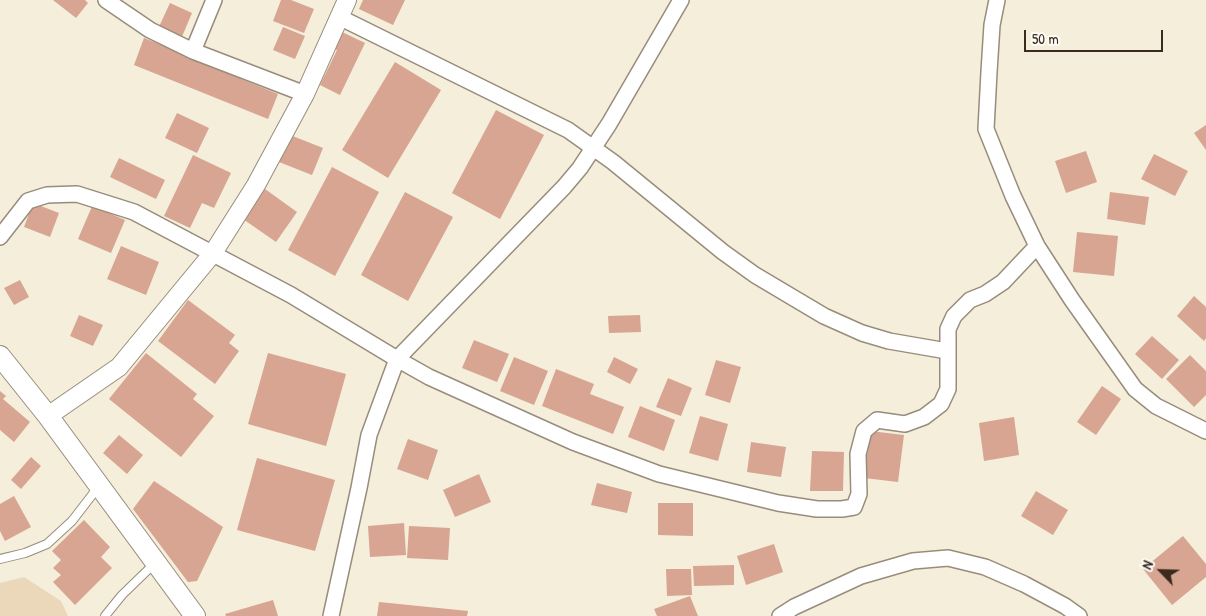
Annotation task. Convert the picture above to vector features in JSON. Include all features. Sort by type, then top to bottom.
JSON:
[{"type":"main road","points":[[0,356],[48,416],[195,616]]},
{"type":"street","points":[[106,0],[150,30],[193,51],[305,94]]},
{"type":"street","points":[[193,51],[214,0]]},
{"type":"street","points":[[48,416],[119,367],[213,253],[256,185],[305,94],[347,0]]},
{"type":"street","points":[[331,616],[369,435],[397,359],[564,187],[594,148],[681,0]]},
{"type":"street","points":[[997,0],[991,44],[986,130],[1013,196],[1037,246],[1072,300],[1135,389],[1156,406],[1206,431]]},
{"type":"street","points":[[339,18],[568,130],[594,148],[724,252],[788,296],[824,316],[862,333],[889,341],[947,351]]},
{"type":"street","points":[[0,237],[28,201],[47,195],[77,194],[134,212],[291,295],[429,377],[573,442],[658,474],[778,503],[817,509],[854,507],[859,494],[858,454],[864,431],[877,420],[905,424],[924,417],[941,404],[948,389],[948,329],[954,316],[970,300],[985,294],[1003,282],[1037,246]]},
{"type":"street","points":[[780,616],[794,607],[861,576],[913,561],[948,558],[985,566],[1049,597],[1079,616]]},
{"type":"lane","points":[[0,559],[25,553],[48,544],[72,521],[99,485]]},
{"type":"lane","points":[[105,616],[122,595],[155,563]]},
{"type":"shaded area","points":[[24,577],[61,601],[68,616],[0,616],[0,583]]},
{"type":"building","points":[[53,0],[85,0],[88,3],[76,18]]},
{"type":"building","points":[[281,0],[291,0],[314,9],[304,33],[273,21]]},
{"type":"building","points":[[363,0],[405,0],[393,25],[359,9]]},
{"type":"building","points":[[170,3],[192,13],[181,39],[158,29]]},
{"type":"building","points":[[283,27],[305,36],[295,59],[273,50]]},
{"type":"building","points":[[340,31],[365,43],[340,95],[320,85],[337,50],[332,48]]},
{"type":"building","points":[[144,38],[243,75],[241,79],[278,94],[268,119],[134,65]]},
{"type":"building","points":[[395,62],[441,90],[388,178],[342,150]]},
{"type":"building","points":[[496,110],[544,135],[500,219],[452,193]]},
{"type":"building","points":[[177,113],[209,128],[197,153],[165,138]]},
{"type":"building","points":[[1206,125],[1206,150],[1194,133]]},
{"type":"building","points":[[290,135],[323,148],[312,175],[279,162]]},
{"type":"building","points":[[1086,151],[1097,182],[1066,193],[1055,161]]},
{"type":"building","points":[[1154,154],[1188,171],[1175,196],[1141,179]]},
{"type":"building","points":[[193,155],[231,173],[214,208],[202,203],[190,228],[164,216]]},
{"type":"building","points":[[119,158],[165,180],[156,199],[110,177]]},
{"type":"building","points":[[332,167],[379,192],[335,276],[288,250]]},
{"type":"building","points":[[265,189],[297,212],[276,242],[243,219]]},
{"type":"building","points":[[405,192],[453,217],[408,301],[361,275]]},
{"type":"building","points":[[1110,192],[1149,197],[1145,225],[1107,219]]},
{"type":"building","points":[[33,203],[59,213],[50,237],[24,227]]},
{"type":"building","points":[[93,204],[125,220],[111,253],[78,239]]},
{"type":"building","points":[[1077,232],[1118,236],[1114,276],[1073,272]]},
{"type":"building","points":[[121,246],[159,262],[146,295],[107,279]]},
{"type":"building","points":[[20,280],[29,297],[14,305],[4,288]]},
{"type":"building","points":[[1194,296],[1206,307],[1206,338],[1204,341],[1177,316]]},
{"type":"building","points":[[188,300],[235,335],[229,343],[239,351],[215,384],[158,341]]},
{"type":"building","points":[[79,315],[103,325],[93,346],[70,336]]},
{"type":"building","points":[[640,315],[641,332],[609,333],[608,316]]},
{"type":"building","points":[[1152,336],[1179,360],[1162,379],[1135,354]]},
{"type":"building","points":[[474,340],[509,354],[497,382],[462,368]]},
{"type":"building","points":[[146,353],[197,394],[193,399],[214,416],[181,457],[109,399]]},
{"type":"building","points":[[268,353],[346,374],[326,446],[248,424]]},
{"type":"building","points":[[1190,355],[1206,371],[1206,395],[1194,407],[1166,379]]},
{"type":"building","points":[[514,357],[548,371],[534,405],[500,391]]},
{"type":"building","points":[[614,357],[638,369],[630,384],[607,372]]},
{"type":"building","points":[[716,360],[741,367],[730,403],[705,395]]},
{"type":"building","points":[[556,369],[594,384],[590,394],[624,407],[613,434],[542,406]]},
{"type":"building","points":[[668,378],[692,388],[681,416],[656,407]]},
{"type":"building","points":[[1102,386],[1121,399],[1096,435],[1077,422]]},
{"type":"building","points":[[0,391],[6,396],[3,399],[30,422],[14,442],[0,430]]},
{"type":"building","points":[[640,406],[675,420],[664,451],[628,437]]},
{"type":"building","points":[[700,416],[728,424],[718,461],[689,453]]},
{"type":"building","points":[[1014,417],[1019,455],[984,461],[979,423]]},
{"type":"building","points":[[870,431],[904,435],[898,482],[864,478]]},
{"type":"building","points":[[119,435],[143,455],[127,474],[103,453]]},
{"type":"building","points":[[408,439],[438,450],[428,480],[397,469]]},
{"type":"building","points":[[751,442],[786,447],[781,477],[747,472]]},
{"type":"building","points":[[812,451],[844,452],[843,491],[810,491]]},
{"type":"building","points":[[31,457],[41,466],[21,489],[11,480]]},
{"type":"building","points":[[257,458],[335,480],[315,551],[237,530]]},
{"type":"building","points":[[479,474],[491,502],[455,517],[443,490]]},
{"type":"building","points":[[154,481],[223,527],[197,581],[188,582],[133,509]]},
{"type":"building","points":[[597,483],[632,492],[627,513],[591,505]]},
{"type":"building","points":[[1036,491],[1068,510],[1053,535],[1021,516]]},
{"type":"building","points":[[14,496],[31,527],[5,541],[0,531],[0,504]]},
{"type":"building","points":[[658,503],[693,503],[693,536],[658,535]]},
{"type":"building","points":[[84,520],[110,547],[101,557],[112,568],[75,605],[53,582],[61,575],[53,568],[61,560],[52,551]]},
{"type":"building","points":[[404,523],[406,555],[370,557],[368,526]]},
{"type":"building","points":[[409,526],[450,528],[448,560],[407,558]]},
{"type":"building","points":[[1183,536],[1206,564],[1206,577],[1172,605],[1143,569]]},
{"type":"building","points":[[774,544],[783,572],[746,585],[737,556]]},
{"type":"building","points":[[734,565],[734,585],[694,586],[693,566]]},
{"type":"building","points":[[666,569],[691,569],[692,595],[667,596]]},
{"type":"building","points":[[690,596],[698,616],[657,616],[654,609]]},
{"type":"building","points":[[273,600],[278,616],[226,616],[225,614]]},
{"type":"building","points":[[379,602],[468,611],[467,616],[377,616]]}]
